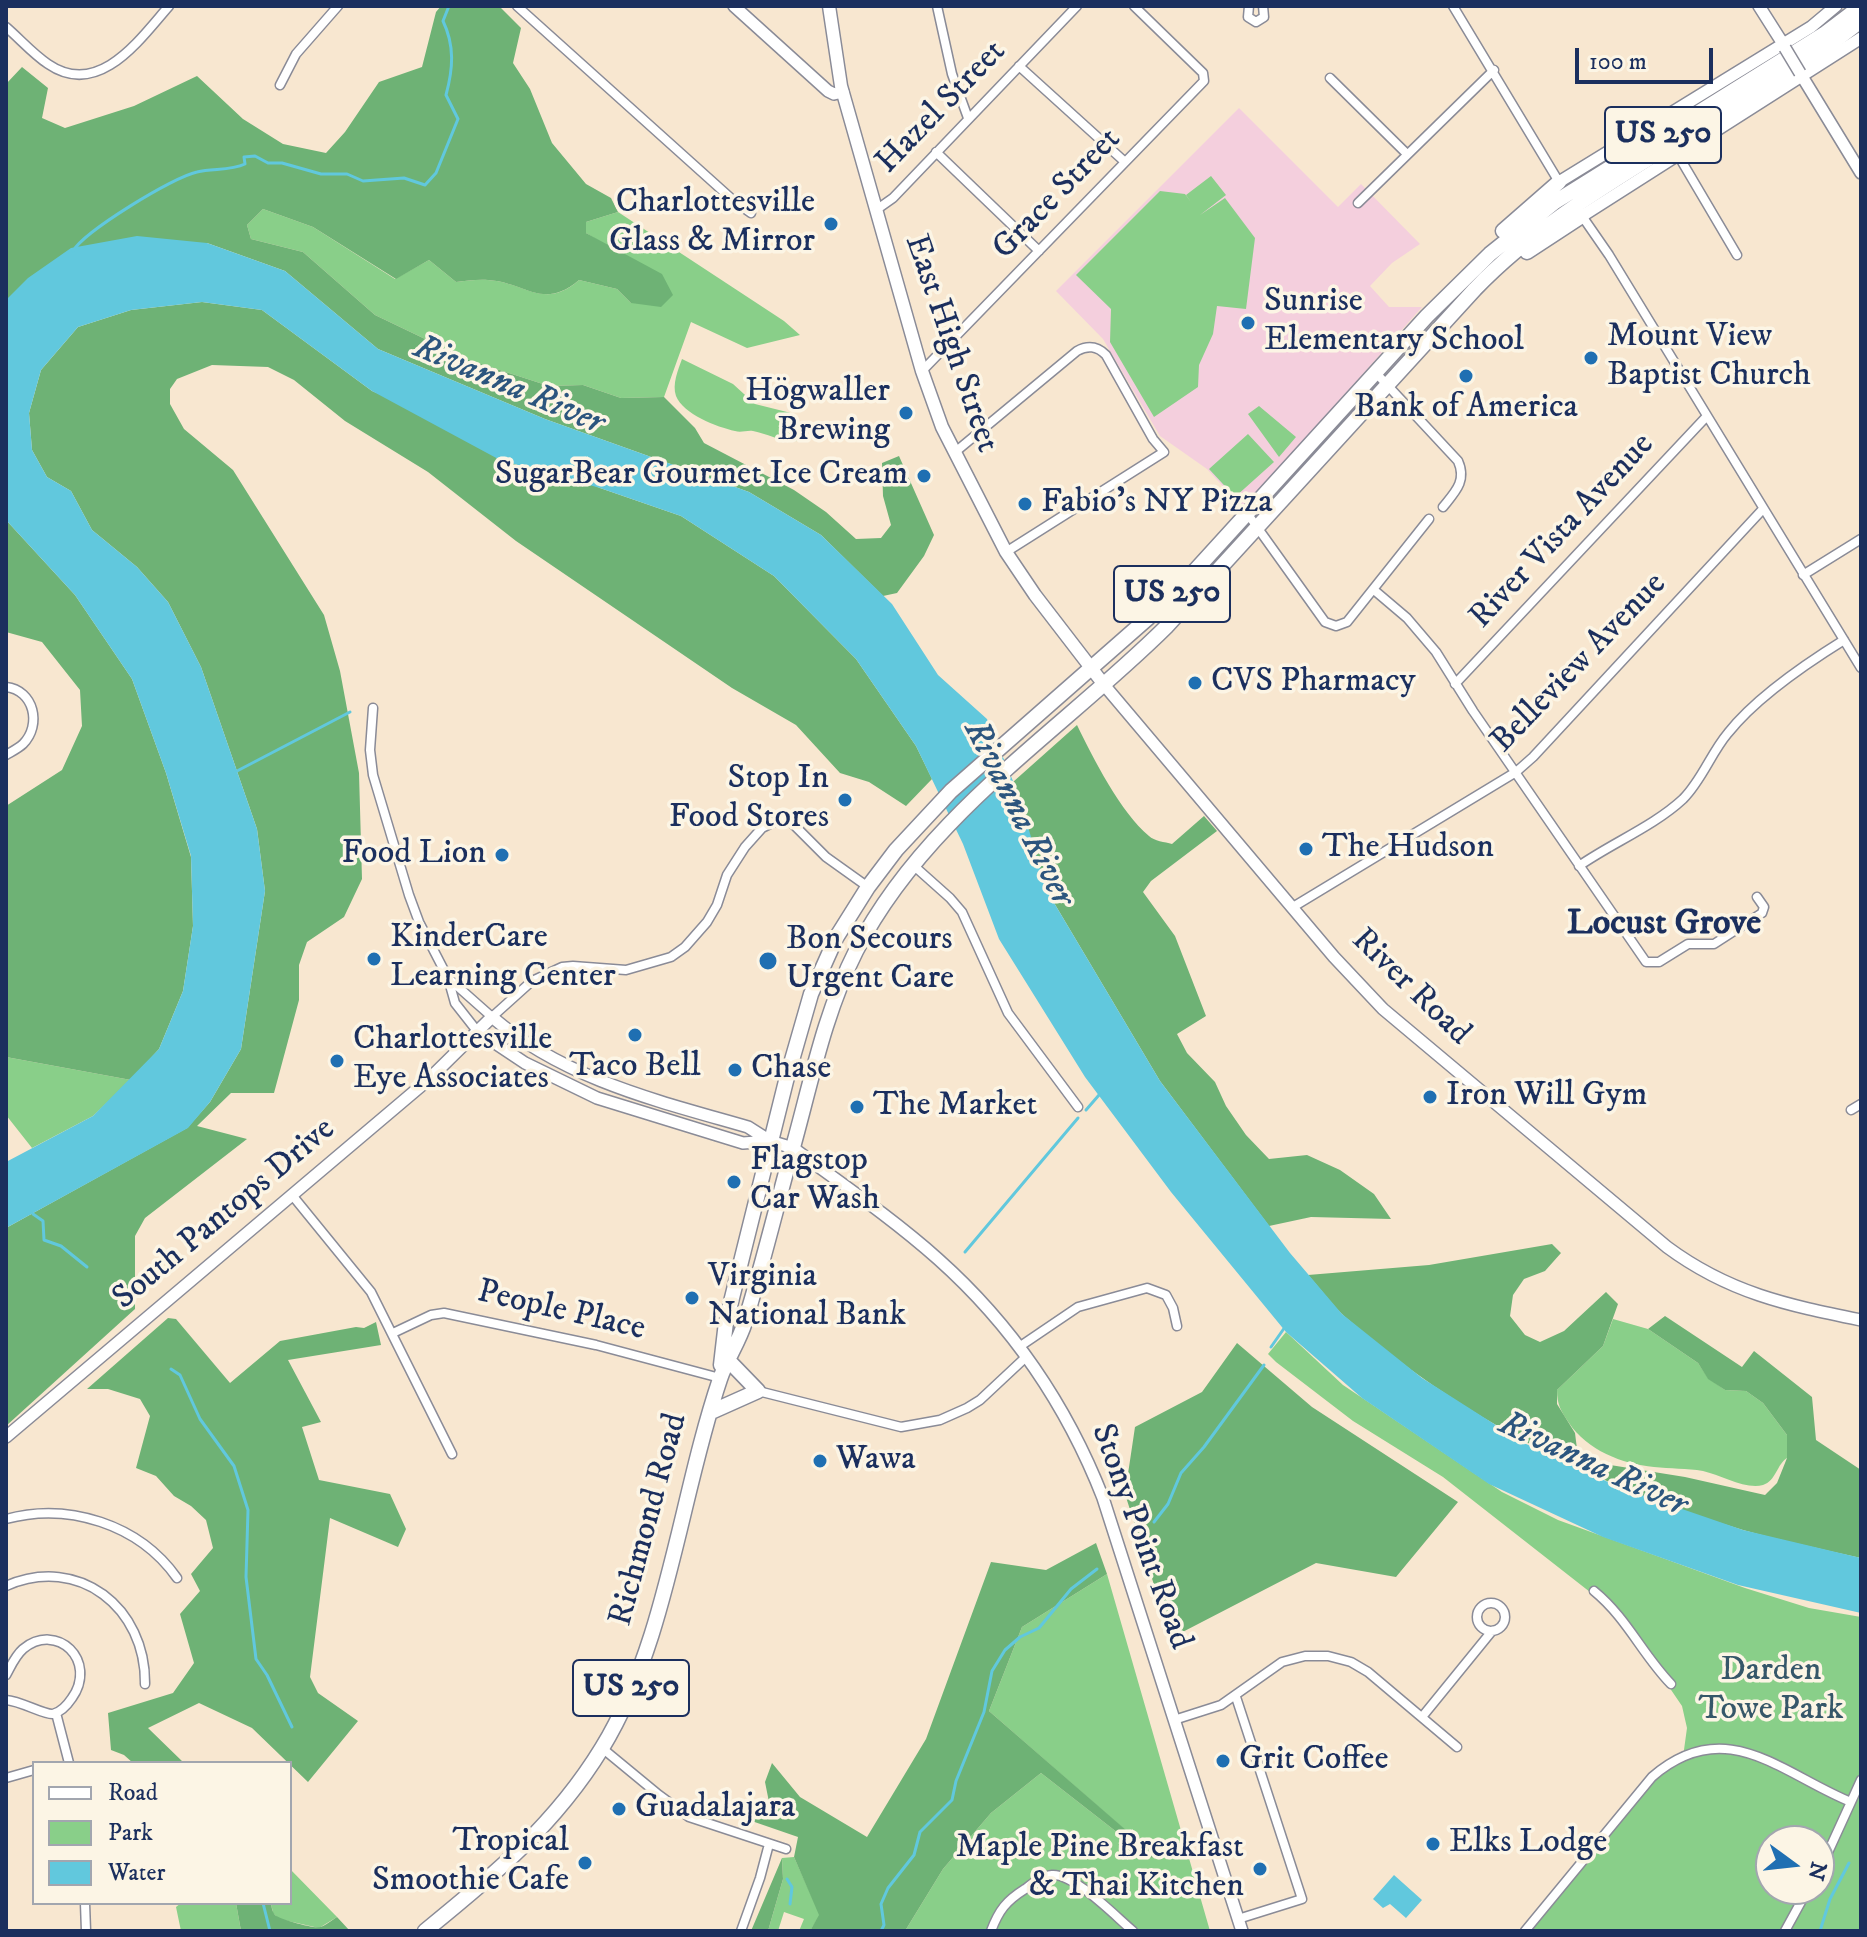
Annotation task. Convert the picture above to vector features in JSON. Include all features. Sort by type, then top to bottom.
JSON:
[{"type":"highway","name":"US 250","points":[[868,887],[931,812],[1148,618],[1470,271],[1555,202],[1824,34],[1861,6]]},
{"type":"highway","name":"US 250","points":[[793,1148],[825,1031],[844,978],[880,909],[912,865],[942,832],[1166,627],[1475,289],[1511,254],[1557,218],[1831,44],[1861,21]]},
{"type":"highway","points":[[1470,271],[1503,231],[1559,182]]},
{"type":"highway","points":[[1475,289],[1582,216]]},
{"type":"highway","name":"Richmond Road","points":[[425,1931],[530,1842],[573,1791],[602,1748],[627,1700],[645,1653],[720,1378],[726,1322],[770,1141],[811,994],[836,938],[868,887]]},
{"type":"highway","name":"Richmond Road","points":[[720,1378],[743,1327],[793,1148]]},
{"type":"highway","points":[[711,1412],[758,1391],[728,1360]]},
{"type":"main road","name":"East High Street","points":[[829,6],[843,92],[922,371],[953,454],[1006,552],[1105,686]]},
{"type":"street","points":[[6,27],[58,70],[92,73],[123,57],[169,6]]},
{"type":"street","points":[[280,85],[296,54],[338,6]]},
{"type":"street","points":[[517,6],[751,213]]},
{"type":"street","points":[[734,6],[828,91],[834,94],[843,92]]},
{"type":"street","points":[[937,6],[952,74],[968,118]]},
{"type":"street","name":"Hazel Street","points":[[876,210],[893,198],[1077,6]]},
{"type":"street","name":"Grace Street","points":[[922,371],[1204,81],[1203,73],[1134,6]]},
{"type":"street","points":[[1249,6],[1248,17],[1256,22],[1264,17],[1263,6]]},
{"type":"street","points":[[1453,6],[1559,182],[1784,46],[1836,6]]},
{"type":"street","points":[[1759,6],[1861,173]]},
{"type":"street","points":[[1861,38],[1582,216],[1861,668]]},
{"type":"street","points":[[1019,66],[1125,162]]},
{"type":"street","points":[[1358,203],[1494,70]]},
{"type":"street","points":[[1330,78],[1407,154]]},
{"type":"street","points":[[936,152],[1039,251]]},
{"type":"street","points":[[1678,155],[1737,255]]},
{"type":"street","points":[[953,454],[1077,351],[1087,347],[1095,347],[1106,355],[1153,439],[1164,452],[1006,552]]},
{"type":"street","points":[[1376,373],[1458,461],[1461,483],[1443,507]]},
{"type":"street","name":"River Vista Avenue","points":[[1455,684],[1707,416]]},
{"type":"street","name":"Belleview Avenue","points":[[1293,907],[1516,772],[1763,509]]},
{"type":"street","points":[[1247,513],[1299,588],[1330,625],[1347,622],[1429,519]]},
{"type":"street","points":[[1803,575],[1861,539]]},
{"type":"street","points":[[1374,590],[1422,634],[1646,962],[1659,962],[1688,944],[1714,944],[1762,913],[1764,907],[1757,897]]},
{"type":"street","points":[[1579,866],[1674,806],[1694,785],[1738,721],[1844,640]]},
{"type":"street","name":"River Road","points":[[1105,686],[1357,983],[1406,1030],[1667,1247],[1699,1269],[1770,1300],[1861,1320]]},
{"type":"street","points":[[6,687],[23,694],[35,714],[33,728],[23,744],[6,755]]},
{"type":"street","points":[[373,708],[370,750],[373,775],[419,922],[448,978],[455,1003],[477,1031],[525,1063],[597,1098],[743,1143],[770,1141]]},
{"type":"street","name":"South Pantops Drive","points":[[6,1437],[428,1080],[532,981],[562,967],[626,970],[671,957],[685,947],[717,905],[735,860],[765,826],[778,820],[791,822],[826,857],[868,887]]},
{"type":"street","points":[[912,865],[962,912],[1008,1013],[1078,1107]]},
{"type":"street","points":[[448,978],[532,1049],[584,1075],[748,1127],[770,1141]]},
{"type":"street","points":[[1851,1110],[1861,1104]]},
{"type":"street","name":"Stony Point Road","points":[[770,1141],[793,1148],[940,1261],[1023,1352],[1063,1410],[1093,1472],[1240,1925]]},
{"type":"street","points":[[292,1195],[363,1280],[393,1333],[452,1454]]},
{"type":"street","points":[[758,1391],[901,1427],[940,1420],[980,1400],[1023,1352],[1078,1307],[1147,1288],[1166,1295],[1177,1326]]},
{"type":"street","name":"People Place","points":[[393,1333],[431,1315],[444,1313],[596,1345],[720,1378]]},
{"type":"street","points":[[6,1519],[60,1513],[100,1521],[148,1549],[177,1578]]},
{"type":"street","points":[[6,1586],[21,1580],[54,1576],[81,1582],[104,1595],[119,1608],[135,1631],[144,1659],[145,1684]]},
{"type":"street","points":[[1594,1591],[1627,1624],[1671,1684]]},
{"type":"street","points":[[1422,1717],[1492,1631]]},
{"type":"street","points":[[6,1675],[17,1655],[33,1643],[50,1640],[66,1646],[78,1658],[81,1671],[77,1690],[56,1713],[45,1713],[28,1704],[6,1700]]},
{"type":"street","points":[[1174,1720],[1210,1710],[1236,1697],[1282,1662],[1305,1656],[1328,1656],[1360,1667],[1457,1747]]},
{"type":"street","points":[[1236,1697],[1302,1899],[1240,1925]]},
{"type":"street","points":[[56,1713],[66,1761]]},
{"type":"street","points":[[602,1748],[689,1817],[786,1849]]},
{"type":"street","points":[[1525,1931],[1652,1777],[1674,1761],[1707,1751],[1748,1751],[1851,1802]]},
{"type":"street","points":[[6,1778],[32,1771]]},
{"type":"street","points":[[1835,1837],[1861,1780]]},
{"type":"street","points":[[741,1931],[769,1844]]},
{"type":"street","points":[[991,1931],[1001,1906],[1007,1900],[1052,1875],[1067,1878],[1133,1931]]},
{"type":"street","points":[[85,1905],[86,1931]]},
{"type":"street","points":[[1785,1931],[1799,1905]]},
{"type":"shaded area","name":"Sunrise Elementary School","points":[[1239,108],[1338,207],[1361,184],[1420,244],[1392,263],[1370,286],[1389,307],[1422,307],[1244,509],[1207,469],[1160,436],[1103,339],[1056,291]]},
{"type":"green space","points":[[441,6],[499,6],[521,28],[513,63],[530,89],[552,143],[586,184],[611,198],[618,212],[586,222],[586,233],[662,274],[673,295],[661,307],[631,303],[617,289],[579,280],[566,289],[544,294],[488,280],[456,282],[429,260],[396,279],[313,227],[263,209],[247,225],[251,239],[303,252],[375,315],[469,360],[549,386],[583,385],[621,398],[664,397],[695,428],[704,443],[794,490],[826,512],[856,539],[881,538],[891,525],[883,496],[882,463],[899,456],[934,535],[924,556],[897,593],[883,596],[821,535],[749,492],[545,419],[378,349],[285,271],[207,243],[6,300],[6,84],[22,67],[48,88],[42,118],[65,128],[134,106],[197,76],[243,119],[283,144],[326,153],[345,132],[379,82],[422,67],[436,12]]},
{"type":"green space","points":[[1211,176],[1226,195],[1200,215],[1225,198],[1255,238],[1246,309],[1217,306],[1213,334],[1199,365],[1198,387],[1154,417],[1110,342],[1111,309],[1076,275],[1160,191],[1185,194],[1191,202],[1186,195]]},
{"type":"green space","points":[[263,209],[313,227],[395,279],[429,260],[456,282],[488,280],[545,294],[567,289],[579,280],[617,289],[631,303],[620,254],[586,233],[586,222],[618,212],[784,321],[800,335],[747,348],[691,322],[664,397],[621,398],[583,385],[549,386],[469,360],[375,315],[303,252],[251,239],[247,225]]},
{"type":"green space","points":[[202,302],[262,310],[372,391],[600,488],[681,516],[774,576],[856,659],[916,746],[932,779],[906,806],[869,782],[840,773],[796,725],[732,688],[516,541],[428,472],[345,421],[294,380],[268,367],[212,365],[177,379],[170,389],[170,404],[184,429],[233,470],[324,615],[340,671],[359,773],[362,879],[344,917],[307,942],[299,965],[299,1000],[274,1093],[231,1093],[197,1126],[247,1139],[145,1218],[135,1236],[135,1309],[6,1426],[6,1228],[187,1128],[210,1102],[241,1049],[265,891],[257,829],[201,667],[168,602],[137,567],[92,530],[71,491],[47,477],[32,450],[29,413],[41,370],[78,327],[131,310]]},
{"type":"green space","points":[[682,359],[733,384],[755,404],[791,413],[798,419],[802,440],[790,441],[753,431],[735,431],[693,414],[680,403],[675,391]]},
{"type":"green space","points":[[1259,406],[1296,437],[1279,457],[1248,414]]},
{"type":"green space","points":[[1248,434],[1274,462],[1235,497],[1209,469]]},
{"type":"green space","points":[[6,520],[75,595],[132,679],[166,773],[191,857],[193,926],[183,991],[159,1049],[131,1080],[6,1057],[6,806],[62,770],[82,726],[80,690],[42,642],[6,632]]},
{"type":"green space","points":[[1077,725],[1118,799],[1151,838],[1172,844],[1204,816],[1217,831],[1151,881],[1143,892],[1175,936],[1206,1016],[1177,1034],[1187,1053],[1215,1082],[1226,1106],[1246,1135],[1269,1159],[1307,1155],[1340,1170],[1374,1194],[1391,1219],[1311,1217],[1269,1226],[1160,1081],[1047,891],[1013,782]]},
{"type":"green space","points":[[6,1057],[131,1080],[93,1116],[32,1148],[6,1115]]},
{"type":"green space","points":[[1552,1244],[1561,1253],[1545,1271],[1524,1279],[1513,1295],[1510,1316],[1525,1335],[1540,1342],[1564,1331],[1606,1292],[1618,1304],[1603,1346],[1557,1390],[1557,1404],[1575,1433],[1577,1449],[1604,1464],[1685,1477],[1765,1495],[1777,1483],[1787,1458],[1787,1435],[1763,1403],[1746,1391],[1725,1390],[1708,1379],[1698,1363],[1648,1329],[1665,1316],[1742,1367],[1754,1351],[1812,1397],[1816,1440],[1861,1470],[1861,1558],[1758,1534],[1689,1513],[1635,1493],[1532,1445],[1434,1386],[1388,1352],[1344,1316],[1308,1275],[1429,1265]]},
{"type":"green space","points":[[168,1318],[176,1319],[230,1383],[280,1341],[364,1328],[376,1322],[381,1345],[288,1360],[321,1422],[302,1427],[319,1480],[390,1494],[406,1529],[398,1547],[330,1518],[310,1677],[318,1693],[358,1721],[308,1782],[292,1767],[292,1761],[286,1761],[252,1728],[199,1703],[148,1728],[182,1761],[131,1761],[111,1750],[108,1713],[173,1693],[194,1663],[180,1614],[200,1591],[191,1574],[213,1548],[206,1520],[174,1496],[156,1476],[136,1468],[150,1416],[140,1399],[108,1389],[87,1389]]},
{"type":"green space","points":[[1613,1319],[1648,1329],[1698,1363],[1708,1378],[1725,1390],[1746,1391],[1763,1403],[1787,1435],[1787,1458],[1771,1480],[1756,1486],[1703,1471],[1630,1463],[1595,1448],[1577,1433],[1560,1408],[1557,1390],[1603,1346]]},
{"type":"green space","name":"Darden Towe Park","points":[[1286,1332],[1343,1385],[1502,1492],[1558,1520],[1745,1588],[1809,1608],[1861,1617],[1861,1931],[1526,1931],[1647,1781],[1683,1757],[1687,1728],[1682,1706],[1631,1631],[1604,1603],[1443,1477],[1353,1421],[1268,1354]]},
{"type":"green space","points":[[1237,1343],[1312,1407],[1458,1502],[1396,1577],[1316,1563],[1171,1638],[1125,1494],[1135,1427],[1202,1392]]},
{"type":"green space","points":[[1096,1543],[1107,1574],[1022,1627],[989,1711],[1157,1857],[1150,1858],[1041,1773],[991,1813],[943,1869],[905,1931],[810,1931],[819,1915],[794,1857],[798,1837],[714,1808],[771,1812],[765,1782],[772,1763],[800,1797],[867,1837],[926,1739],[991,1562],[1046,1570]]},
{"type":"green space","points":[[1107,1574],[1210,1931],[905,1931],[943,1869],[991,1813],[1041,1773],[1150,1858],[1156,1857],[989,1711],[1022,1627]]},
{"type":"green space","points":[[794,1857],[820,1915],[810,1931],[799,1931],[804,1919],[784,1912],[778,1931],[768,1931],[783,1879],[782,1858]]},
{"type":"green space","points":[[782,1858],[783,1879],[768,1931],[751,1931]]},
{"type":"green space","points":[[292,1871],[337,1917],[319,1928],[279,1919],[273,1913],[271,1905],[292,1905]]},
{"type":"green space","points":[[236,1905],[241,1931],[181,1931],[176,1907]]},
{"type":"green space","points":[[236,1905],[271,1905],[278,1917],[311,1927],[322,1926],[337,1917],[350,1931],[241,1931]]},
{"type":"water","name":"Rivanna River","points":[[137,236],[207,243],[285,271],[378,349],[545,419],[749,492],[821,535],[892,604],[938,675],[987,719],[1018,793],[1047,891],[1160,1081],[1290,1253],[1342,1314],[1422,1378],[1524,1443],[1621,1488],[1743,1530],[1861,1558],[1861,1613],[1738,1585],[1603,1537],[1489,1484],[1362,1398],[1286,1332],[1171,1192],[1085,1077],[999,939],[963,844],[916,746],[856,659],[774,576],[681,516],[600,488],[500,460],[372,391],[262,310],[202,302],[131,310],[78,327],[41,370],[29,413],[32,450],[47,477],[71,491],[92,530],[137,567],[168,602],[201,667],[257,829],[265,891],[241,1049],[210,1102],[188,1128],[6,1228],[6,1162],[93,1116],[159,1049],[183,991],[193,926],[191,856],[166,773],[132,679],[75,595],[6,520],[6,300],[28,278],[71,248]]},
{"type":"water","points":[[1394,1875],[1422,1900],[1406,1918],[1390,1904],[1383,1908],[1373,1899]]},
{"type":"waterway","points":[[73,251],[94,231],[150,194],[197,172],[245,164],[244,157],[255,156],[268,163],[282,163],[321,174],[347,174],[363,181],[404,178],[425,185],[436,173],[458,119],[446,95],[452,58],[450,39],[443,21],[449,6]]},
{"type":"waterway","points":[[237,771],[350,712]]},
{"type":"waterway","points":[[1086,1110],[1099,1095]]},
{"type":"waterway","points":[[965,1252],[1078,1118]]},
{"type":"waterway","points":[[33,1214],[43,1221],[44,1240],[61,1246],[87,1267]]},
{"type":"waterway","points":[[1271,1347],[1285,1327]]},
{"type":"waterway","points":[[1154,1522],[1168,1504],[1181,1473],[1264,1365]]},
{"type":"waterway","points":[[171,1369],[180,1375],[200,1419],[234,1466],[248,1510],[246,1577],[256,1659],[292,1727]]},
{"type":"waterway","points":[[881,1931],[884,1925],[881,1904],[888,1888],[914,1855],[920,1832],[952,1800],[956,1781],[984,1712],[992,1671],[1005,1650],[1020,1637],[1039,1628],[1071,1589],[1097,1569]]},
{"type":"waterway","points":[[1820,1931],[1830,1899],[1849,1863]]},
{"type":"waterway","points":[[787,1879],[792,1887],[790,1904]]},
{"type":"waterway","points":[[264,1905],[270,1931]]},
{"type":"place","name":"Charlottesville Glass & Mirror","points":[[831,224]]},
{"type":"place","name":"Sunrise Elementary School","points":[[1248,323]]},
{"type":"place","name":"Mount View Baptist Church","points":[[1591,358]]},
{"type":"place","name":"Bank of America","points":[[1466,376]]},
{"type":"place","name":"Högwaller Brewing","points":[[906,413]]},
{"type":"place","name":"SugarBear Gourmet Ice Cream","points":[[924,476]]},
{"type":"place","name":"Fabio's NY Pizza","points":[[1025,504]]},
{"type":"place","name":"CVS Pharmacy","points":[[1195,683]]},
{"type":"place","name":"Stop In Food Stores","points":[[845,800]]},
{"type":"place","name":"The Hudson","points":[[1306,849]]},
{"type":"place","name":"Food Lion","points":[[502,855]]},
{"type":"place","name":"KinderCare Learning Center","points":[[374,959]]},
{"type":"place","name":"Bon Secours Urgent Care","points":[[768,961]]},
{"type":"place","name":"Taco Bell","points":[[635,1035]]},
{"type":"place","name":"Charlottesville Eye Associates","points":[[337,1061]]},
{"type":"place","name":"Chase","points":[[735,1070]]},
{"type":"place","name":"Iron Will Gym","points":[[1430,1097]]},
{"type":"place","name":"The Market","points":[[857,1107]]},
{"type":"place","name":"Flagstop Car Wash","points":[[734,1182]]},
{"type":"place","name":"Virginia National Bank","points":[[692,1298]]},
{"type":"place","name":"Wawa","points":[[820,1461]]},
{"type":"place","name":"Grit Coffee","points":[[1223,1761]]},
{"type":"place","name":"Guadalajara","points":[[619,1809]]},
{"type":"place","name":"Elks Lodge","points":[[1433,1844]]},
{"type":"place","name":"Tropical Smoothie Cafe","points":[[585,1863]]},
{"type":"place","name":"Maple Pine Breakfast & Thai Kitchen","points":[[1260,1869]]},
{"type":"district","name":"Locust Grove","points":[[1664,926]]}]
